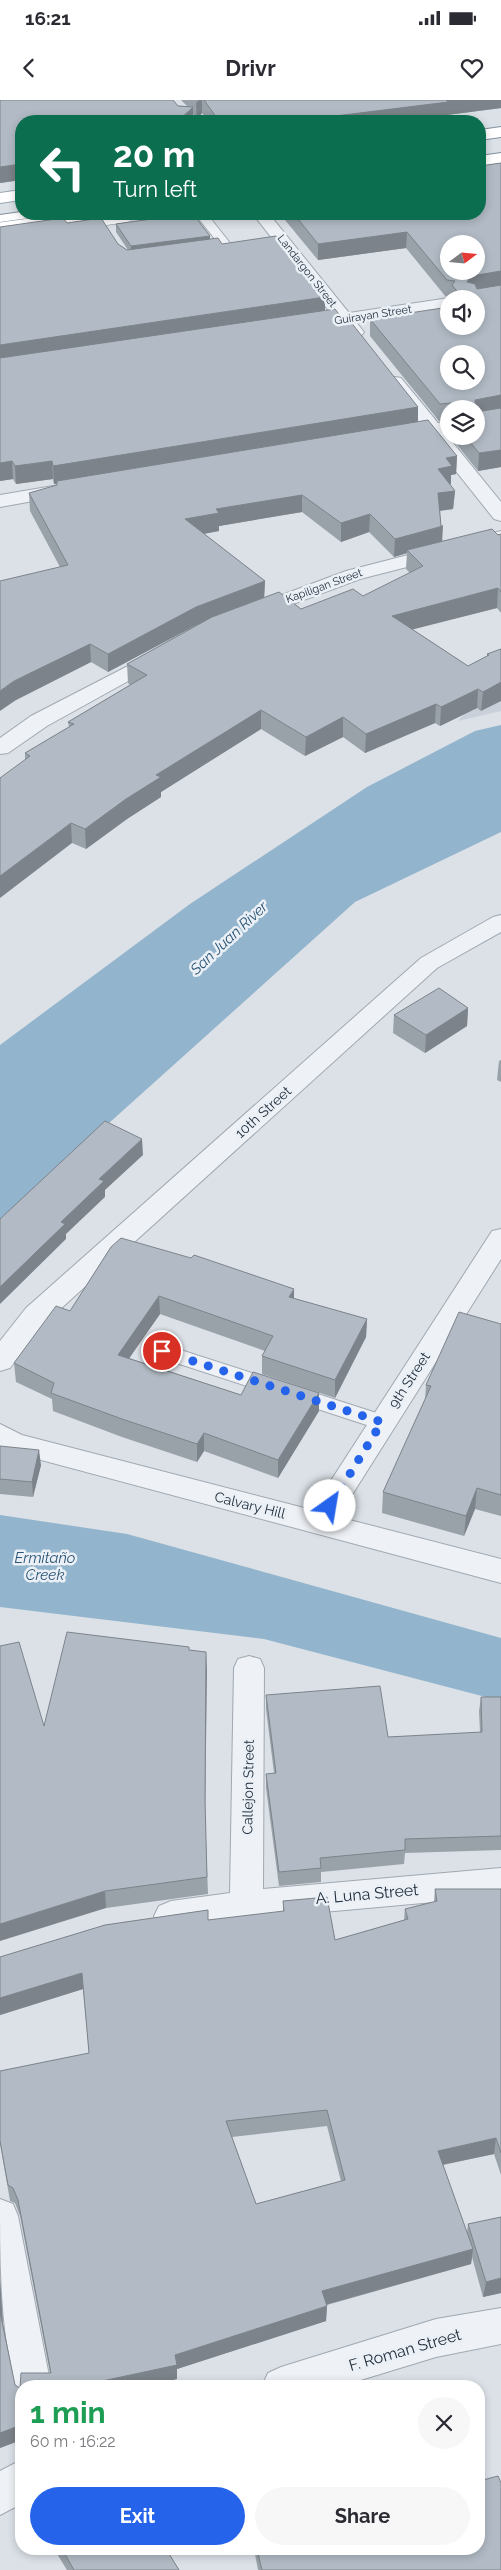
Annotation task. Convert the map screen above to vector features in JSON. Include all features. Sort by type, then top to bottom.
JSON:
[{"type":"main road","points":[[486,132],[501,131]]},
{"type":"main road","points":[[486,151],[501,149]]},
{"type":"main road","points":[[486,155],[501,153]]},
{"type":"main road","points":[[486,160],[501,158]]},
{"type":"main road","points":[[0,198],[15,196]]},
{"type":"main road","points":[[0,203],[15,201]]},
{"type":"main road","points":[[0,220],[15,220]]},
{"type":"main road","points":[[0,224],[29,220]]},
{"type":"main road","points":[[0,231],[41,220]]},
{"type":"street","name":"Landargon Street","points":[[266,220],[364,343]]},
{"type":"street","name":"Guirayan Street","points":[[286,328],[440,304]]},
{"type":"street","points":[[382,366],[440,428]]},
{"type":"street","points":[[384,438],[440,428]]},
{"type":"street","points":[[452,445],[501,515]]},
{"type":"street","points":[[0,501],[79,488]]},
{"type":"street","name":"Kapiligan Street","points":[[232,620],[353,575],[501,537]]},
{"type":"street","points":[[0,748],[39,721],[178,645]]},
{"type":"street","name":"10th Street","points":[[0,1361],[36,1315],[429,963],[501,922]]},
{"type":"street","name":"9th Street","points":[[319,1523],[382,1422],[499,1245]]},
{"type":"street","name":"Calvary Hill","points":[[0,1435],[13,1443],[43,1452],[501,1571]]},
{"type":"street","name":"Callejon Street","points":[[246,1905],[249,1668]]},
{"type":"street","name":"A. Luna Street","points":[[144,1920],[246,1905],[501,1882]]},
{"type":"street","points":[[0,2216],[31,2380]]},
{"type":"street","name":"F. Roman Street","points":[[300,2380],[436,2338],[501,2326]]},
{"type":"street","points":[[0,2495],[15,2484]]},
{"type":"lane","points":[[100,220],[106,228]]},
{"type":"lane","points":[[190,254],[223,247],[224,243],[206,220]]},
{"type":"lane","points":[[162,1351],[382,1422]]},
{"type":"shaded area","points":[[501,672],[501,711],[458,721]]},
{"type":"water","name":"San Juan River","points":[[501,725],[501,832],[355,902],[0,1221],[0,1045],[190,904],[367,787],[475,731]]},
{"type":"water","name":"Ermitaño Creek","points":[[0,1515],[127,1534],[501,1638],[501,1701],[264,1639],[0,1607]]},
{"type":"building","points":[[0,100],[173,100],[178,106],[193,107],[184,115],[15,115],[15,165],[0,167]]},
{"type":"building","points":[[204,100],[446,100],[448,102],[343,115],[215,115]]},
{"type":"building","points":[[501,163],[501,271],[485,274],[485,235],[440,235],[440,272],[407,232],[318,244],[299,220],[486,220],[486,165]]},
{"type":"building","points":[[49,220],[65,220],[67,223],[102,220],[118,244],[127,250],[218,238],[222,244],[276,236],[325,297],[0,345],[0,227]]},
{"type":"building","points":[[144,220],[198,220],[210,236],[131,246],[116,224]]},
{"type":"building","points":[[447,280],[468,280],[467,282],[475,284],[477,289],[501,285],[501,395],[475,400],[440,400],[440,404],[370,319],[440,308],[440,335],[485,335],[485,290],[456,290],[452,285],[455,281]]},
{"type":"building","points":[[335,309],[345,322],[350,321],[418,407],[53,466],[52,461],[15,466],[12,461],[0,463],[0,358]]},
{"type":"building","points":[[501,408],[501,450],[479,453],[472,445],[485,445],[485,411]]},
{"type":"building","points":[[428,420],[440,435],[440,445],[448,445],[457,456],[446,458],[452,466],[438,469],[455,491],[438,493],[441,526],[443,526],[395,539],[370,514],[341,523],[302,495],[216,509],[219,513],[185,519],[265,581],[196,607],[108,654],[90,644],[14,681],[0,691],[0,581],[68,565],[29,493],[57,485],[57,481]]},
{"type":"building","points":[[492,529],[498,535],[501,534],[501,592],[498,588],[392,616],[468,666],[489,655],[487,654],[501,649],[501,682],[483,692],[478,689],[441,707],[436,704],[366,734],[343,717],[306,737],[261,710],[156,775],[161,777],[126,799],[85,829],[71,823],[0,876],[0,778],[30,756],[25,753],[74,724],[68,722],[147,675],[127,664],[212,617],[279,592],[301,609],[353,589],[363,596],[423,566],[407,550]]},
{"type":"building","points":[[439,988],[468,1008],[426,1035],[394,1015]]},
{"type":"building","points":[[105,1121],[142,1139],[99,1179],[104,1181],[61,1222],[65,1224],[0,1287],[0,1219]]},
{"type":"building","points":[[121,1238],[191,1258],[194,1255],[294,1289],[289,1297],[367,1319],[335,1380],[262,1356],[273,1336],[159,1296],[118,1355],[241,1395],[253,1372],[319,1393],[278,1460],[204,1433],[197,1444],[51,1393],[54,1383],[14,1363],[56,1306],[70,1311],[111,1247]]},
{"type":"building","points":[[459,1312],[501,1324],[501,1495],[477,1488],[466,1516],[383,1492],[431,1386],[426,1385]]},
{"type":"building","points":[[0,1446],[39,1450],[32,1482],[0,1479]]},
{"type":"building","points":[[67,1632],[189,1647],[189,1650],[206,1652],[205,1801],[207,1877],[105,1891],[0,1924],[0,1646],[19,1642],[44,1726]]},
{"type":"building","points":[[380,1686],[388,1737],[482,1732],[481,1697],[501,1697],[501,1836],[405,1839],[405,1850],[320,1858],[321,1868],[279,1872],[266,1774],[276,1773],[266,1695]]},
{"type":"building","points":[[435,1889],[501,1889],[501,2153],[496,2138],[438,2151],[473,2249],[322,2291],[327,2306],[175,2355],[177,2365],[107,2380],[21,2380],[21,2373],[51,2373],[18,2200],[13,2188],[8,2185],[0,2141],[0,2071],[89,2053],[82,1973],[0,1998],[0,1957],[105,1925],[208,1910],[208,1920],[284,1911],[283,1901],[327,1897],[335,1940],[408,1919],[405,1909],[437,1901]],"holes":[[[327,2110],[345,2180],[256,2204],[226,2121]]]},
{"type":"building","points":[[501,2217],[501,2278],[486,2282],[468,2224]]},
{"type":"building","points":[[0,2312],[15,2385],[15,2427],[0,2433]]},
{"type":"building","points":[[498,2476],[501,2483],[501,2570],[262,2570],[258,2555],[485,2555],[485,2479]]},
{"type":"building","points":[[65,2555],[170,2555],[179,2570],[74,2570]]},
{"type":"route","points":[[162,1351],[382,1422],[330,1506]]}]
